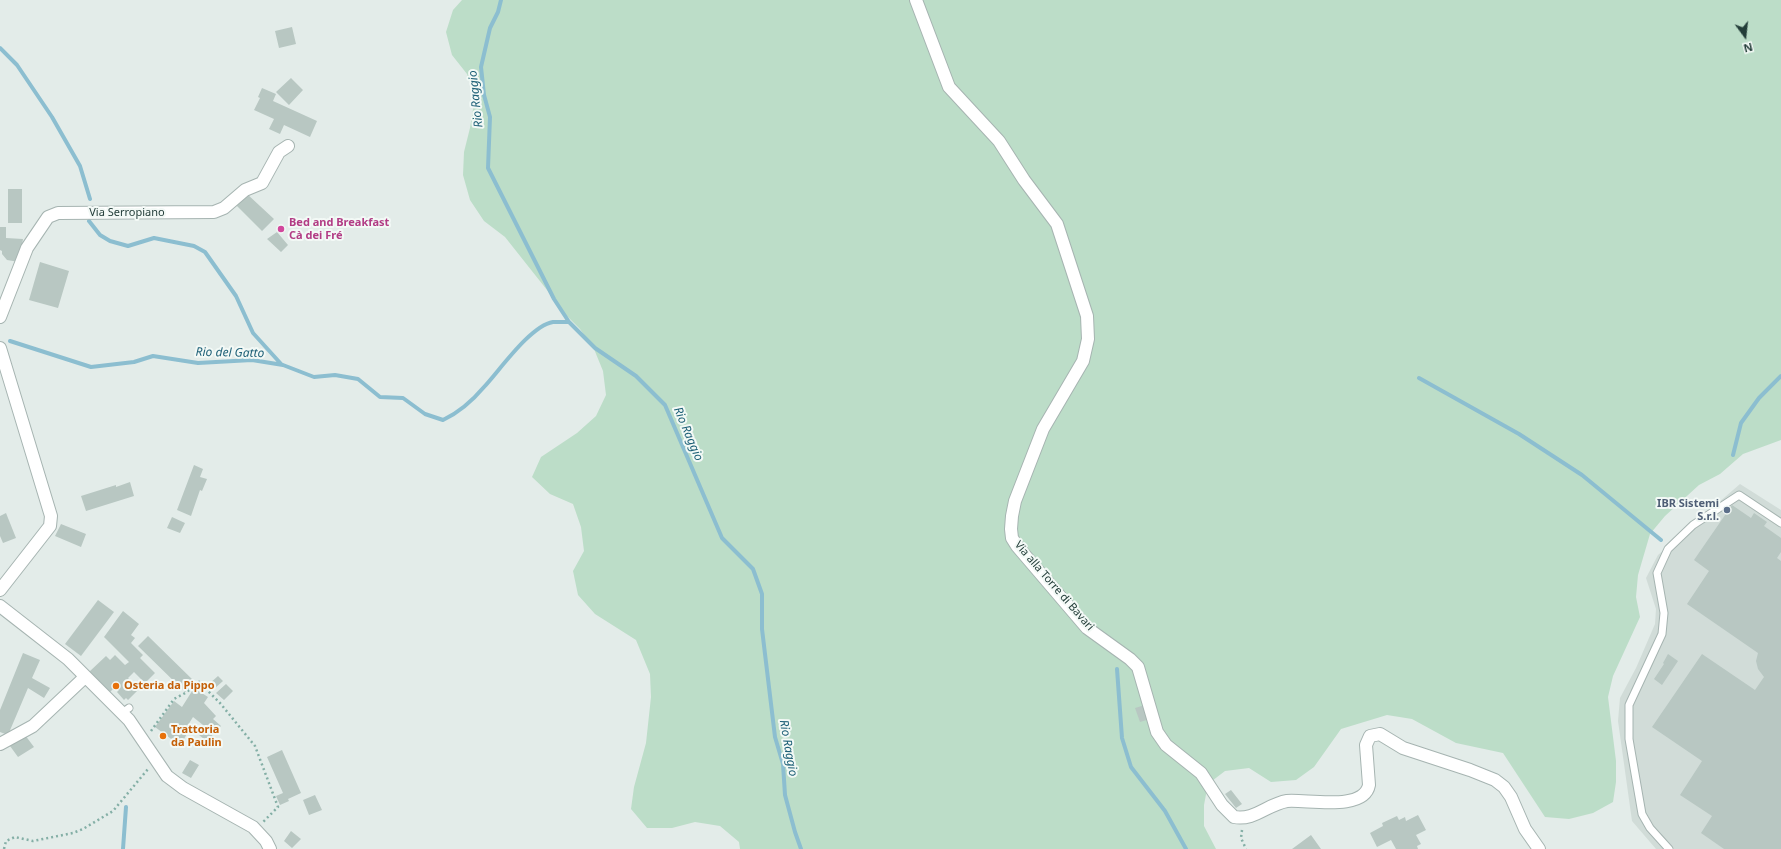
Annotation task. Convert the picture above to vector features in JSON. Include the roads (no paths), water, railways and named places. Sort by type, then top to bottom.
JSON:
[{"type":"street","name":"Via alla Torre di Bavari","points":[[916,0],[950,87],[999,141],[1024,180],[1057,224],[1087,316],[1088,339],[1083,361],[1043,429],[1015,501],[1012,516],[1012,538],[1017,546],[1087,628],[1130,659],[1138,667],[1157,732],[1166,745],[1201,773],[1222,805],[1234,817],[1250,817],[1270,806],[1285,801],[1298,800],[1335,802],[1359,798],[1368,790],[1369,785],[1366,745],[1367,740],[1370,736],[1380,734],[1403,748],[1470,770],[1495,780],[1504,787],[1511,797],[1525,829],[1539,849]]},
{"type":"street","name":"Via Serropiano","points":[[0,317],[27,248],[48,217],[58,213],[214,212],[224,208],[245,190],[262,183],[279,152],[288,146]]},
{"type":"street","points":[[0,348],[52,516],[50,526],[47,531],[0,590]]},
{"type":"street","points":[[0,606],[68,659],[85,678],[126,710],[129,720],[168,776],[178,785],[256,830],[266,841],[270,849]]},
{"type":"street","points":[[0,744],[32,726],[85,678]]},
{"type":"lane","points":[[1669,849],[1650,828],[1642,814],[1629,739],[1629,705],[1662,634],[1664,613],[1657,573],[1668,549],[1692,525],[1739,495],[1781,523]]},
{"type":"waterway","name":"Rio Raggio","points":[[501,0],[498,12],[490,28],[481,67],[484,95],[490,117],[488,168],[554,299],[569,322],[595,348],[636,376],[665,405],[722,538],[753,569],[762,594],[762,629],[775,737],[783,764],[785,795],[801,849]]},
{"type":"waterway","points":[[0,48],[17,65],[52,117],[80,166],[90,199]]},
{"type":"waterway","points":[[89,221],[100,235],[110,241],[128,246],[154,238],[194,246],[205,252],[236,296],[253,333],[282,365]]},
{"type":"waterway","name":"Rio del Gatto","points":[[10,341],[91,367],[134,362],[153,356],[198,363],[252,360],[283,365],[314,377],[335,375],[358,379],[380,397],[403,398],[425,414],[443,420],[460,410],[475,397],[525,340],[535,331],[544,325],[553,322],[569,322]]},
{"type":"waterway","points":[[1733,455],[1741,423],[1759,398],[1781,376]]},
{"type":"waterway","points":[[1419,378],[1519,434],[1582,475],[1661,540]]},
{"type":"waterway","points":[[1117,669],[1122,738],[1131,767],[1165,811],[1186,849]]},
{"type":"waterway","points":[[123,849],[126,807]]},
{"type":"place","name":"Bed and Breakfast Cà dei Fré","points":[[281,229]]},
{"type":"place","name":"IBR Sistemi S.r.l.","points":[[1727,510]]},
{"type":"place","name":"Osteria da Pippo","points":[[116,686]]},
{"type":"place","name":"Trattoria da Paulin","points":[[163,736]]}]
